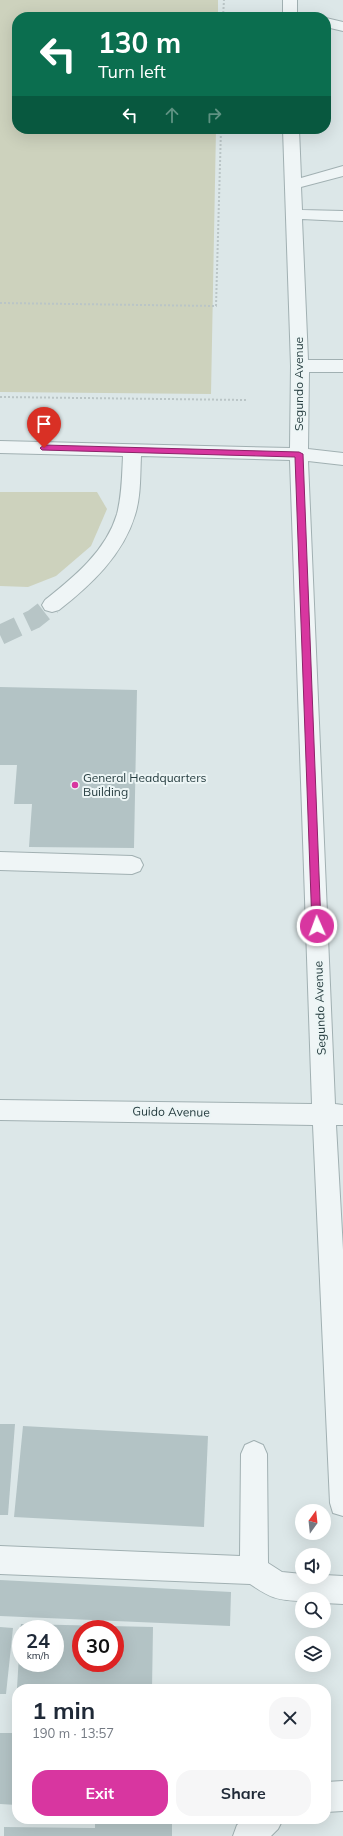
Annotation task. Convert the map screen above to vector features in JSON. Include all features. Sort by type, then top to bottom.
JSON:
[{"type":"street","points":[[331,23],[343,27]]},
{"type":"street","name":"Segundo Avenue","points":[[292,134],[292,185],[300,366],[299,454],[334,1115],[343,1503]]},
{"type":"street","points":[[292,185],[343,171]]},
{"type":"street","points":[[294,214],[343,216]]},
{"type":"street","points":[[300,366],[343,366]]},
{"type":"street","points":[[0,447],[299,454],[343,459]]},
{"type":"street","points":[[52,605],[72,590],[100,561],[117,538],[126,514],[132,450]]},
{"type":"street","points":[[0,861],[132,865]]},
{"type":"street","name":"Guido Avenue","points":[[0,1110],[334,1115]]},
{"type":"street","points":[[254,1454],[254,1570]]},
{"type":"street","points":[[0,1560],[254,1570],[278,1586],[343,1590]]},
{"type":"street","points":[[331,1797],[343,1796]]},
{"type":"path","points":[[223,12],[224,0]]},
{"type":"path","points":[[0,303],[216,306],[221,134]]},
{"type":"path","points":[[0,397],[246,400]]},
{"type":"green space","points":[[0,0],[218,0],[218,12],[12,12],[12,134],[216,134],[211,394],[0,392]]},
{"type":"green space","points":[[0,492],[97,492],[107,509],[91,546],[56,576],[28,587],[0,586]]},
{"type":"building","name":"General Headquarters Building","points":[[0,687],[137,690],[134,848],[29,847],[32,804],[14,804],[17,765],[0,765]]},
{"type":"building","points":[[0,1424],[15,1424],[8,1515],[0,1515]]},
{"type":"building","points":[[23,1426],[208,1436],[204,1527],[14,1517]]},
{"type":"building","points":[[0,1580],[231,1592],[230,1626],[124,1621],[124,1620],[0,1616]]},
{"type":"building","points":[[64,1625],[72,1625],[72,1672],[124,1672],[124,1626],[153,1627],[152,1684],[17,1684],[18,1672],[64,1672]]},
{"type":"building","points":[[0,1627],[12,1628],[6,1694],[0,1694]]},
{"type":"building","points":[[0,1733],[12,1733],[12,1805],[0,1804]]},
{"type":"building","points":[[95,1824],[172,1824],[172,1836],[4,1836],[4,1827],[95,1828]]},
{"type":"tunnel","points":[[0,635],[34,619],[52,605]]},
{"type":"place","name":"General Headquarters Building","points":[[75,785]]},
{"type":"route","points":[[44,448],[299,454],[317,926]]}]
